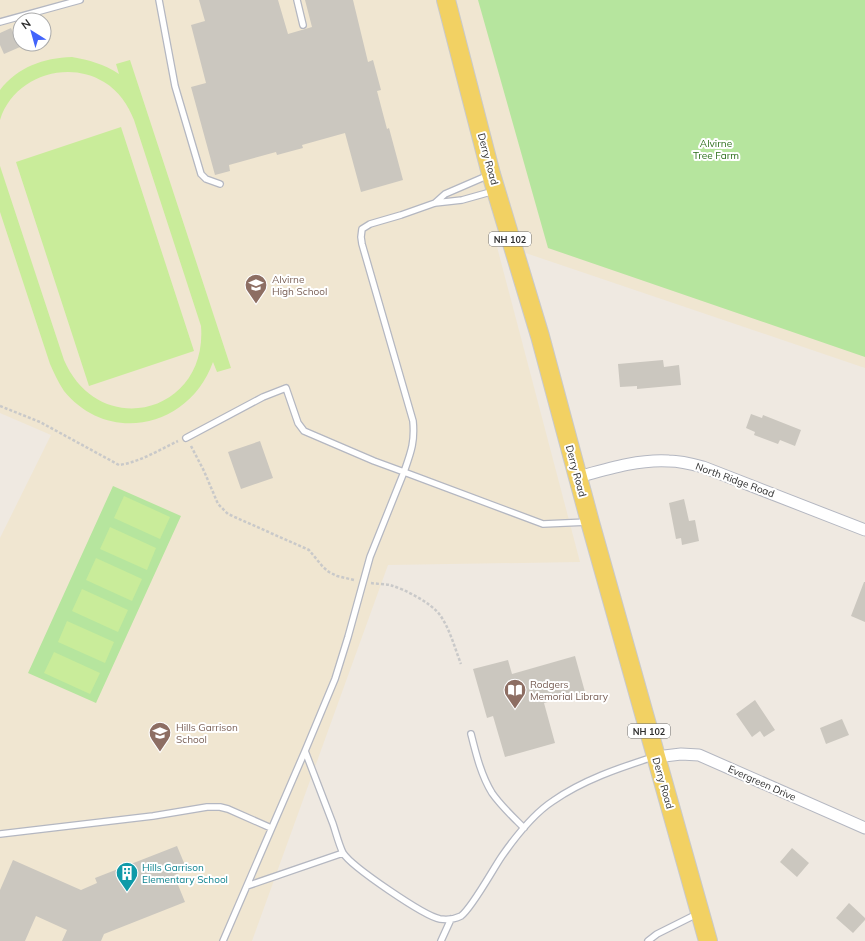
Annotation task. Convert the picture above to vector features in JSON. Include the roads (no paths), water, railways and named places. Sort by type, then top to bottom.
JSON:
[{"type":"main road","name":"Derry Road","points":[[446,0],[494,182],[540,336],[590,522],[708,941]]},
{"type":"street","name":"North Ridge Road","points":[[578,477],[612,468],[652,461],[687,463],[703,467],[865,530]]},
{"type":"street","name":"Evergreen Drive","points":[[656,756],[681,754],[699,756],[865,828]]},
{"type":"lane","points":[[0,22],[80,0]]},
{"type":"lane","points":[[159,0],[175,86],[201,174],[206,179],[220,184]]},
{"type":"lane","points":[[297,0],[303,25]]},
{"type":"lane","points":[[435,203],[445,194],[494,182]]},
{"type":"lane","points":[[223,941],[335,679],[370,557],[413,447],[415,435],[413,421],[361,237],[362,229],[370,224],[435,203],[462,200],[494,182]]},
{"type":"lane","points":[[186,438],[263,397],[286,388],[298,423],[304,431],[374,461],[543,524],[590,522]]},
{"type":"lane","points":[[470,734],[484,777],[492,793],[504,808],[524,828]]},
{"type":"lane","points":[[305,751],[344,853],[356,867],[372,879],[427,914],[439,919],[451,919],[461,916],[524,828],[538,812],[552,801],[568,791],[612,771],[656,756]]},
{"type":"lane","points":[[0,834],[154,816],[207,807],[220,807],[228,809],[271,828]]},
{"type":"lane","points":[[247,886],[344,853]]},
{"type":"lane","points":[[648,941],[657,934],[700,913]]},
{"type":"lane","points":[[440,941],[451,919]]},
{"type":"place","name":"Alvirne High School","points":[[256,304]]},
{"type":"place","name":"Rodgers Memorial Library","points":[[515,710]]},
{"type":"place","name":"Hills Garrison School","points":[[160,752]]},
{"type":"place","name":"Hills Garrison Elementary School","points":[[127,892]]},
{"type":"park label","name":"Alvirne Tree Farm","points":[[716,148]]}]
